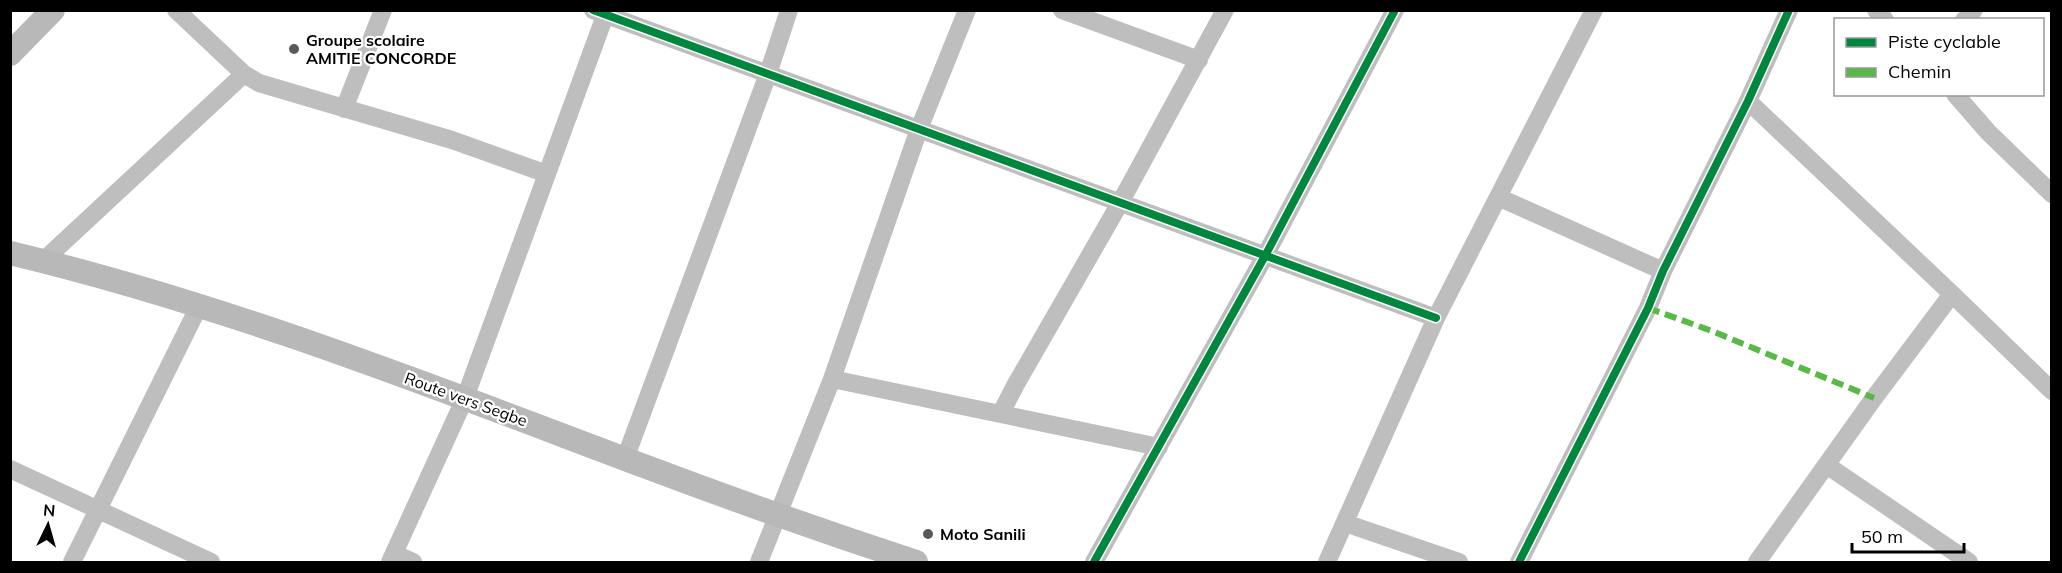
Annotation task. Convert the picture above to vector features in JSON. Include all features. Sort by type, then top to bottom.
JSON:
[{"type":"main road","points":[[10,54],[53,10]]},
{"type":"main road","name":"Route vers Segbe","points":[[10,253],[200,306],[329,348],[624,459],[916,562]]},
{"type":"street","points":[[176,10],[244,74],[259,83],[443,137],[548,174]]},
{"type":"street","points":[[344,109],[383,10]]},
{"type":"street","points":[[624,459],[768,74],[789,10]]},
{"type":"street","points":[[759,562],[832,379],[919,129],[967,10]]},
{"type":"street","points":[[1062,10],[1199,60]]},
{"type":"street","points":[[1001,413],[1225,10]]},
{"type":"street","points":[[1327,562],[1436,318],[1594,10]]},
{"type":"street","points":[[1519,562],[1648,308],[1663,271],[1748,101],[1789,10]]},
{"type":"street","points":[[1094,562],[1265,256],[1395,11]]},
{"type":"street","points":[[413,562],[392,558],[465,398],[548,174],[602,12],[1436,318]]},
{"type":"street","points":[[43,261],[244,74]]},
{"type":"street","points":[[1957,96],[1988,132],[2052,195]]},
{"type":"street","points":[[1748,101],[1953,294],[2052,391]]},
{"type":"street","points":[[1498,197],[1663,271]]},
{"type":"street","points":[[1757,562],[1874,398],[1953,294]]},
{"type":"street","points":[[72,562],[200,306]]},
{"type":"street","points":[[832,379],[1160,447]]},
{"type":"street","points":[[1827,466],[1969,562]]},
{"type":"street","points":[[10,469],[211,562]]},
{"type":"street","points":[[1345,523],[1459,562]]},
{"type":"marked path","points":[[1648,308],[1712,331],[1874,398]]},
{"type":"cycle path","points":[[593,10],[1436,318]]},
{"type":"cycle path","points":[[1094,562],[1265,256],[1395,10]]},
{"type":"cycle path","points":[[1519,562],[1648,308],[1663,271],[1748,101],[1789,10]]},
{"type":"place","name":"Groupe scolaire AMITIE CONCORDE","points":[[294,49]]},
{"type":"place","name":"Moto Sanili","points":[[928,534]]}]
